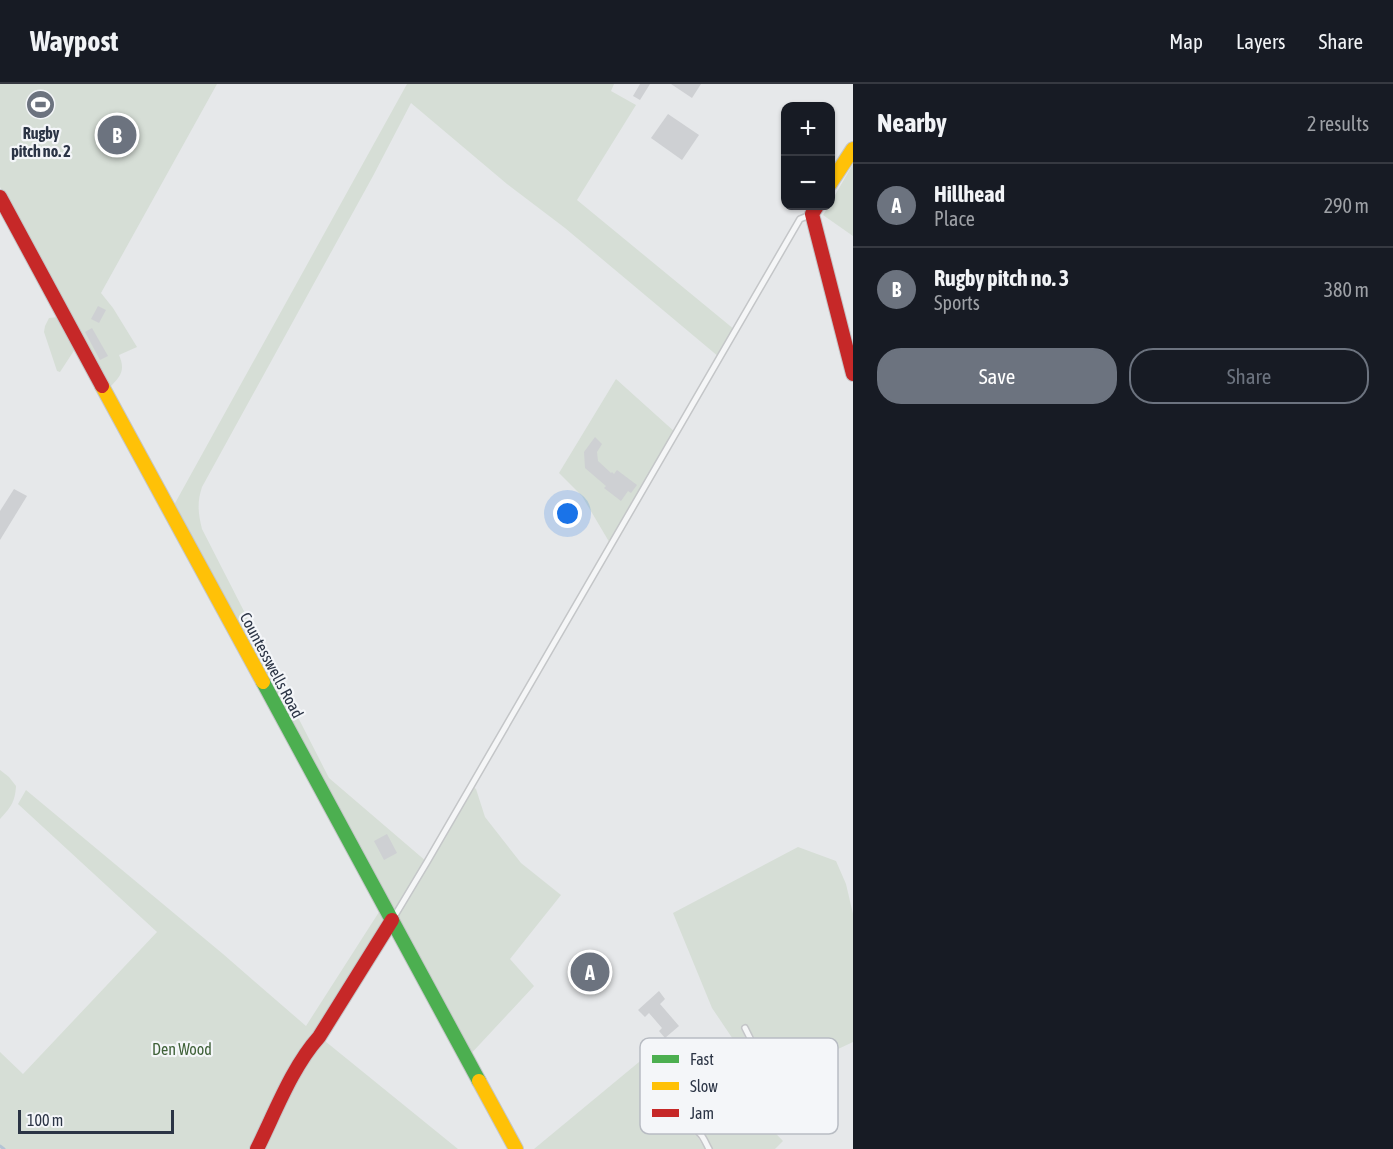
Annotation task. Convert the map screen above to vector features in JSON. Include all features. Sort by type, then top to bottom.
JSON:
[{"type":"street","points":[[835,178],[853,149]]},
{"type":"street","name":"Countesswells Road","points":[[0,197],[516,1149]]},
{"type":"street","points":[[814,210],[853,374]]},
{"type":"street","points":[[257,1149],[296,1070],[392,920]]},
{"type":"lane","points":[[392,920],[411,891],[800,219],[814,210]]},
{"type":"lane","points":[[745,1028],[750,1038]]},
{"type":"lane","points":[[701,1134],[709,1149]]},
{"type":"green space","points":[[0,84],[217,84],[101,293],[137,347],[119,355],[122,370],[109,388],[0,187]]},
{"type":"green space","points":[[407,84],[614,84],[611,91],[636,105],[577,200],[735,330],[719,357],[411,103],[202,487],[199,508],[202,529],[329,778],[427,862],[472,786],[476,789],[485,817],[521,863],[561,895],[510,959],[534,986],[467,1058],[174,505]]},
{"type":"green space","points":[[853,164],[853,236],[823,215],[826,210],[835,210],[835,195]]},
{"type":"green space","points":[[58,317],[75,349],[60,372],[57,371],[44,332],[49,318]]},
{"type":"green space","points":[[616,379],[676,433],[611,545],[582,496],[559,473]]},
{"type":"green space","points":[[0,770],[16,786],[12,804],[0,819]]},
{"type":"green space","name":"Den Wood","points":[[26,790],[306,1026],[379,912],[386,923],[320,1037],[458,1149],[0,1149],[0,1052],[23,1074],[157,932],[18,804]]},
{"type":"green space","points":[[798,847],[836,861],[846,884],[853,914],[853,1042],[838,1049],[838,1038],[755,1038],[747,1025],[741,1028],[746,1038],[732,1038],[712,1008],[673,913]]},
{"type":"green space","points":[[640,1061],[640,1134],[694,1134],[705,1149],[534,1149]]},
{"type":"green space","points":[[705,1134],[776,1134],[783,1141],[775,1149],[712,1149]]},
{"type":"building","points":[[640,84],[650,84],[640,100],[633,96]]},
{"type":"building","points":[[671,84],[701,84],[692,98]]},
{"type":"building","points":[[668,114],[699,135],[682,160],[651,138]]},
{"type":"building","points":[[98,306],[106,310],[99,323],[91,319]]},
{"type":"building","points":[[92,328],[108,356],[100,360],[85,332]]},
{"type":"building","points":[[595,437],[602,444],[597,452],[598,461],[611,473],[614,474],[617,470],[637,485],[631,493],[628,491],[621,501],[604,488],[606,486],[585,468],[584,452]]},
{"type":"building","points":[[14,489],[27,496],[0,540],[0,511]]},
{"type":"building","points":[[387,834],[397,853],[384,860],[374,841]]},
{"type":"building","points":[[592,957],[605,971],[589,985],[587,983],[583,986],[573,975]]},
{"type":"building","points":[[659,991],[665,999],[660,1004],[679,1026],[665,1038],[659,1031],[662,1028],[649,1013],[645,1017],[638,1010]]},
{"type":"waterway","points":[[0,1146],[4,1149]]},
{"type":"traffic: fast","points":[[263,682],[479,1081]]},
{"type":"traffic: slow","points":[[835,176],[853,149]]},
{"type":"traffic: slow","points":[[102,386],[263,682]]},
{"type":"traffic: slow","points":[[479,1081],[516,1149]]},
{"type":"traffic: jam","points":[[0,197],[102,386]]},
{"type":"traffic: jam","points":[[814,210],[812,214],[853,374]]},
{"type":"traffic: jam","points":[[257,1149],[300,1062],[319,1037],[392,920]]},
{"type":"place","name":"Rugby pitch no. 2","points":[[41,105]]},
{"type":"place","name":"Rugby pitch no. 3","points":[[117,135]]},
{"type":"place","name":"Hillhead","points":[[590,972]]}]
